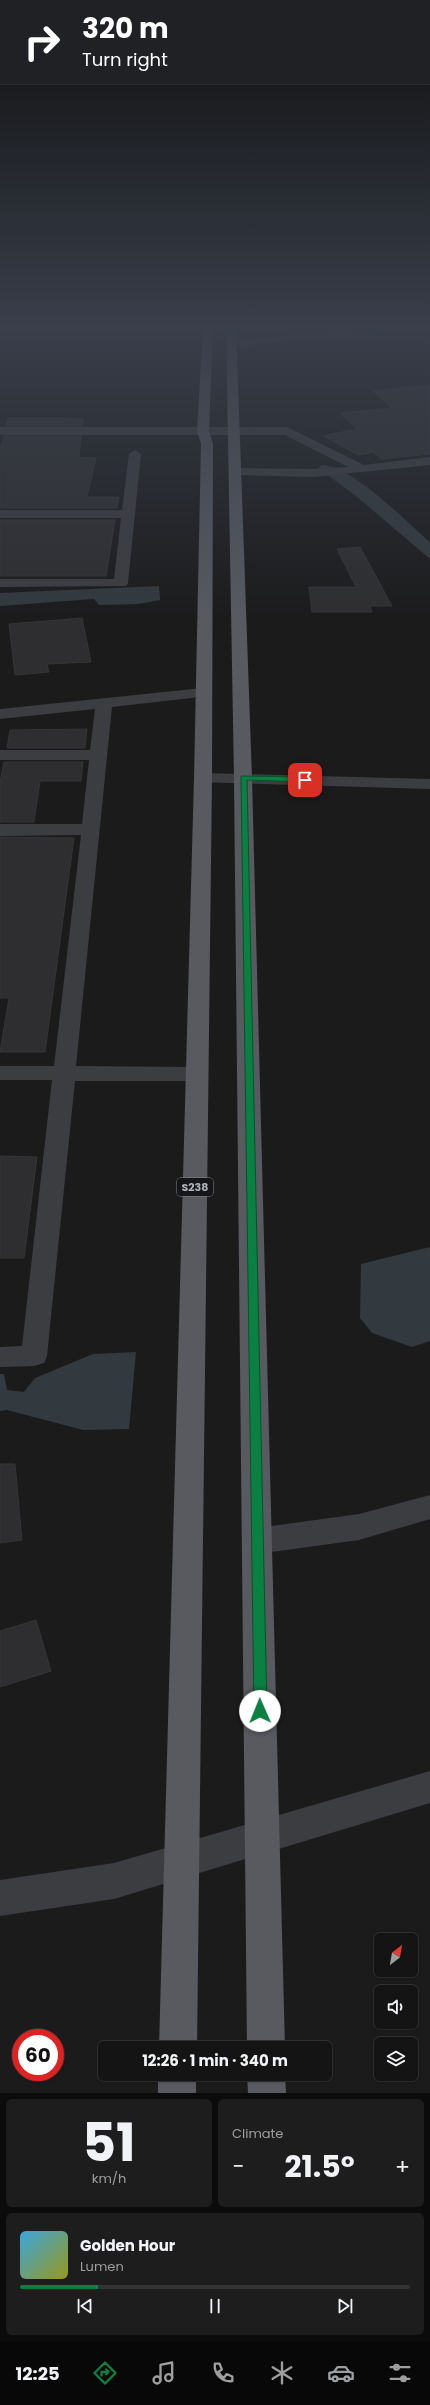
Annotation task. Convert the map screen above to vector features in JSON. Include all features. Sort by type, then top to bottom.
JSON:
[{"type":"main road","name":"S238","points":[[178,2041],[203,778],[207,443],[203,432],[203,425]]},
{"type":"main road","points":[[235,425],[243,778],[266,2041]]},
{"type":"main road","points":[[177,2093],[178,2081]]},
{"type":"main road","points":[[266,2081],[267,2093]]},
{"type":"street","points":[[0,431],[287,431],[362,469]]},
{"type":"street","points":[[0,583],[121,583],[135,454]]},
{"type":"street","points":[[236,471],[282,474],[362,469],[430,461]]},
{"type":"street","points":[[0,514],[128,514]]},
{"type":"street","points":[[0,714],[203,693]]},
{"type":"street","points":[[0,1356],[34,1356],[63,1073],[104,704]]},
{"type":"street","points":[[0,755],[98,755]]},
{"type":"street","points":[[203,778],[430,784]]},
{"type":"street","points":[[0,830],[90,830]]},
{"type":"street","points":[[0,1073],[197,1074]]},
{"type":"street","points":[[257,1541],[359,1527],[430,1507]]},
{"type":"street","points":[[0,1898],[114,1881],[430,1787]]},
{"type":"shaded area","points":[[322,465],[335,468],[349,475],[363,484],[393,508],[430,542],[430,559],[356,496],[318,468]]},
{"type":"shaded area","points":[[159,586],[160,600],[139,604],[99,605],[94,599],[0,606],[0,593]]},
{"type":"shaded area","points":[[430,1247],[430,1341],[412,1347],[372,1333],[360,1318],[361,1264]]},
{"type":"shaded area","points":[[136,1352],[129,1429],[83,1430],[7,1410],[0,1411],[0,1374],[4,1374],[7,1390],[24,1392],[35,1378],[93,1354]]},
{"type":"building","points":[[6,425],[82,425],[82,426],[6,426]]},
{"type":"building","points":[[352,425],[430,425],[430,454],[381,459],[373,452],[358,455],[324,436],[357,429]]},
{"type":"building","points":[[4,436],[81,436],[79,457],[96,458],[87,497],[119,497],[117,508],[0,508],[0,450]]},
{"type":"building","points":[[0,520],[115,520],[106,576],[0,576]]},
{"type":"building","points":[[360,547],[392,606],[370,606],[372,612],[312,612],[309,587],[356,587],[337,549]]},
{"type":"building","points":[[82,618],[91,662],[47,664],[49,672],[15,675],[9,624]]},
{"type":"building","points":[[87,729],[85,748],[7,748],[10,730]]},
{"type":"building","points":[[4,762],[83,762],[81,781],[40,781],[34,822],[0,822],[0,782]]},
{"type":"building","points":[[0,837],[74,838],[45,1052],[0,1052],[9,998],[0,998]]},
{"type":"building","points":[[0,1156],[37,1157],[24,1258],[0,1258]]},
{"type":"building","points":[[0,1464],[15,1464],[22,1540],[0,1543]]},
{"type":"building","points":[[36,1620],[51,1671],[0,1687],[0,1631]]},
{"type":"route","points":[[260,1711],[243,778],[305,780]]}]
